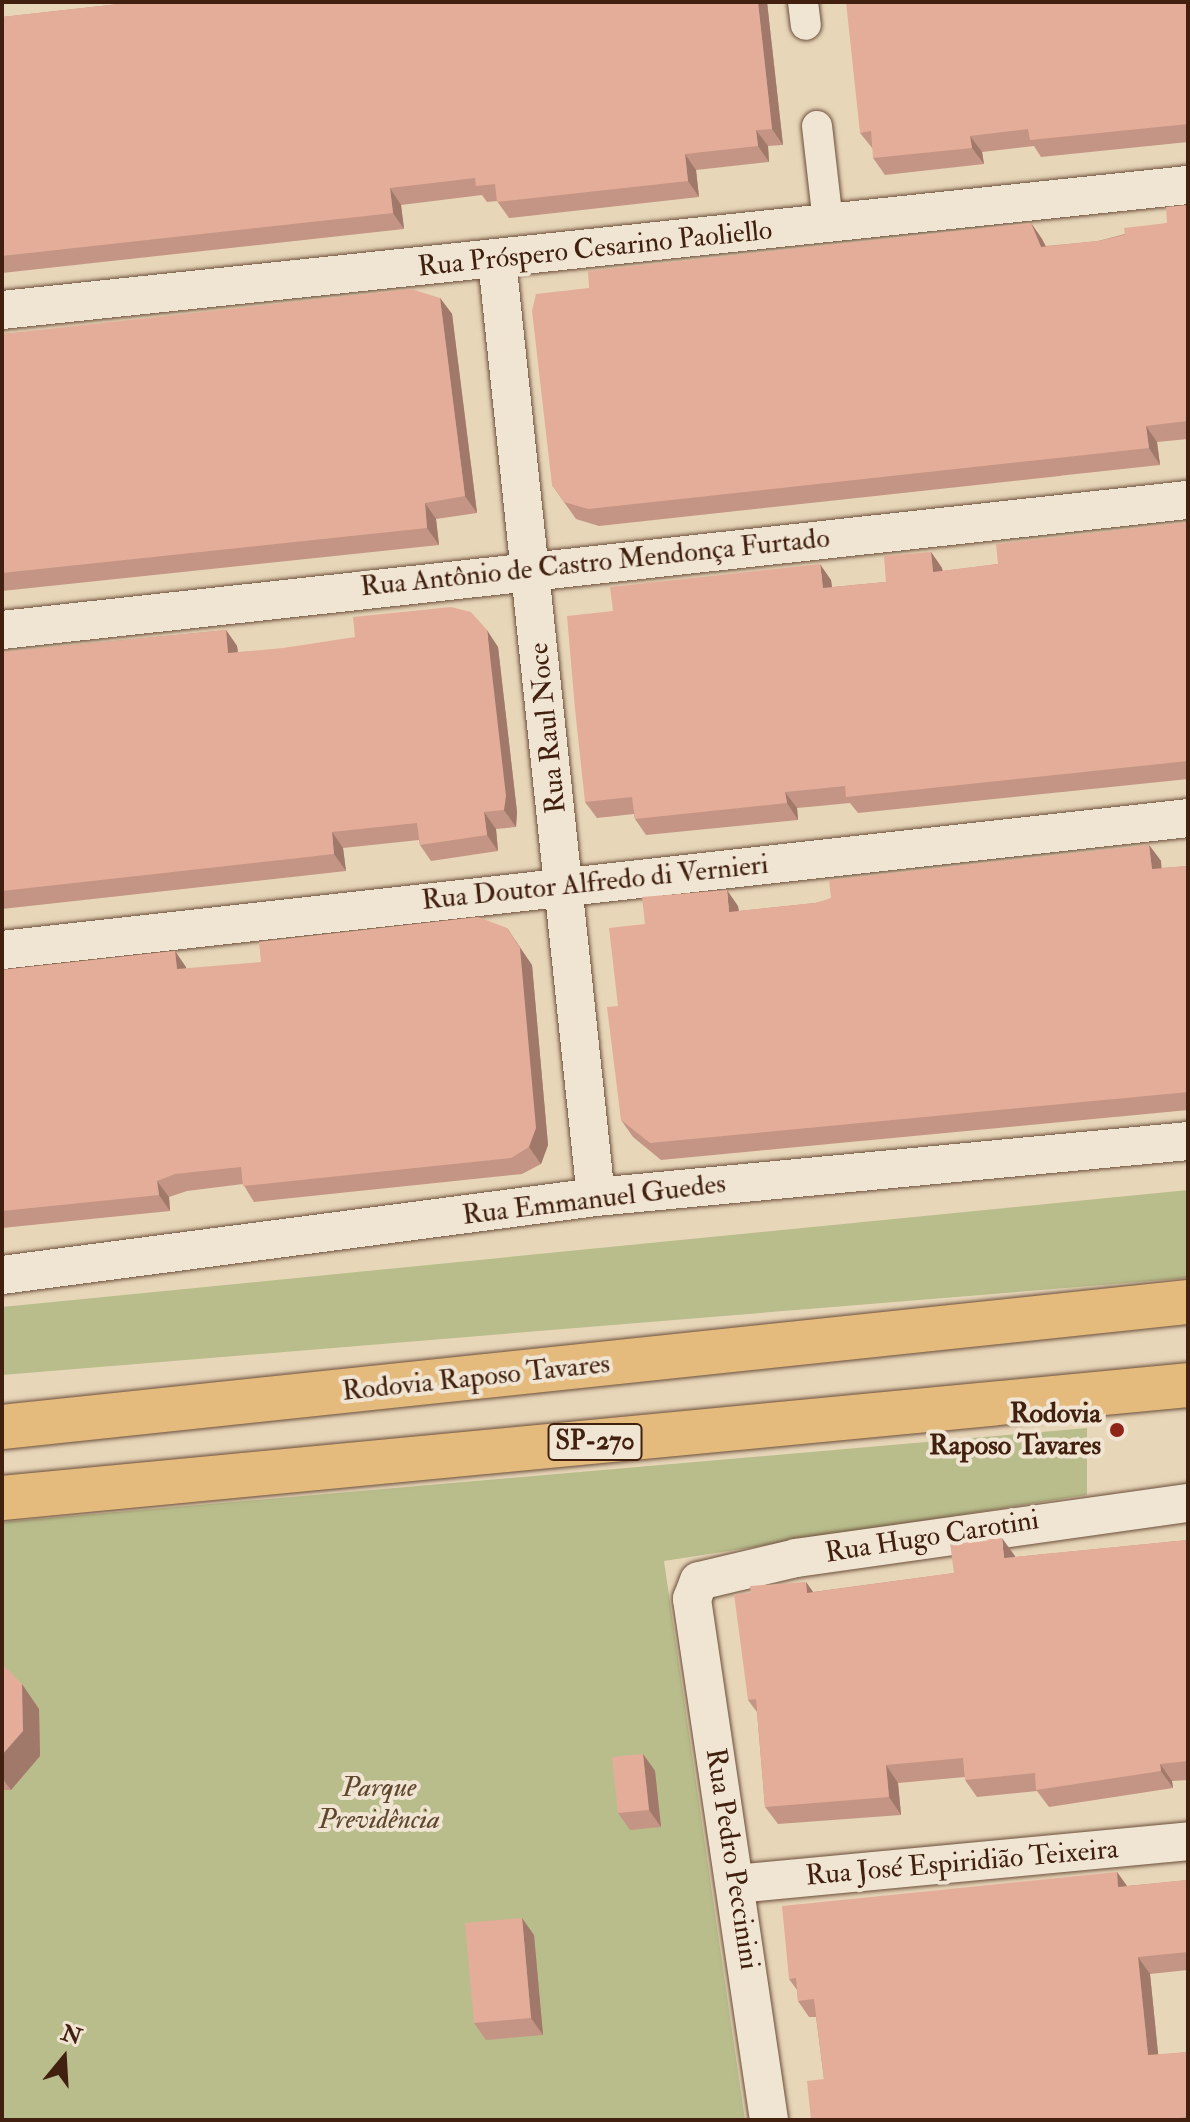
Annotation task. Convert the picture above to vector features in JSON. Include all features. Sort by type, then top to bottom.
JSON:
[{"type":"highway","name":"Rodovia Raposo Tavares","points":[[2,1427],[1188,1302]]},
{"type":"highway","name":"SP-270","points":[[2,1498],[1188,1385]]},
{"type":"street","points":[[817,126],[828,223]]},
{"type":"street","name":"Rua Próspero Cesarino Paoliello","points":[[2,310],[1188,185]]},
{"type":"street","name":"Rua Raul Noce","points":[[497,260],[596,1197]]},
{"type":"street","name":"Rua Antônio de Castro Mendonça Furtado","points":[[2,630],[531,569],[1188,500]]},
{"type":"street","name":"Rua Doutor Alfredo di Vernieri","points":[[2,950],[1188,818]]},
{"type":"street","name":"Rua Emmanuel Guedes","points":[[2,1275],[596,1197],[1188,1141]]},
{"type":"street","name":"Rua Hugo Carotini","points":[[692,1599],[707,1574],[1188,1503]]},
{"type":"street","name":"Rua Pedro Peccinini","points":[[692,1599],[769,2120]]},
{"type":"street","name":"Rua José Espiridião Teixeira","points":[[736,1884],[1188,1841]]},
{"type":"green space","points":[[1188,1190],[1188,1278],[2,1375],[2,1307]]},
{"type":"green space","name":"Parque Previdência","points":[[1087,1428],[1087,1495],[664,1561],[745,2120],[2,2120],[2,1522]]},
{"type":"building","points":[[137,2],[758,2],[772,129],[756,130],[758,146],[685,154],[688,181],[497,202],[495,184],[476,186],[475,178],[390,188],[393,213],[2,256],[2,17]]},
{"type":"building","points":[[846,2],[1188,2],[1188,124],[1030,140],[1028,129],[970,136],[972,148],[873,158],[871,131],[860,133]]},
{"type":"building","points":[[1188,205],[1188,421],[1146,426],[1149,448],[588,509],[564,502],[552,485],[532,311],[536,294],[589,288],[588,271],[1031,223],[1041,247],[1098,241],[1125,235],[1124,228],[1167,223],[1166,207]]},
{"type":"building","points":[[411,289],[440,298],[465,496],[425,503],[427,528],[2,573],[2,334]]},
{"type":"building","points":[[1188,522],[1188,761],[846,797],[845,786],[785,792],[787,803],[635,819],[632,797],[585,802],[567,616],[613,611],[610,587],[820,564],[823,588],[886,582],[884,556],[931,552],[933,572],[998,564],[996,544]]},
{"type":"building","points":[[451,607],[471,612],[487,630],[506,796],[504,810],[484,812],[487,835],[420,845],[417,823],[332,832],[334,854],[2,891],[2,652],[226,630],[228,653],[283,648],[355,637],[353,617]]},
{"type":"building","points":[[1149,845],[1152,869],[1188,866],[1188,1092],[650,1143],[621,1120],[607,1007],[618,1006],[609,928],[645,924],[642,897],[727,890],[729,912],[815,903],[831,898],[829,880]]},
{"type":"building","points":[[478,917],[507,928],[520,948],[536,1128],[529,1147],[511,1158],[243,1186],[241,1167],[175,1174],[157,1181],[159,1195],[2,1211],[2,970],[175,951],[177,969],[261,962],[259,942]]},
{"type":"building","points":[[1002,1538],[1004,1558],[1188,1540],[1188,1761],[1160,1764],[1161,1771],[1036,1790],[1035,1773],[965,1780],[963,1758],[886,1765],[889,1797],[765,1807],[756,1699],[748,1700],[734,1594],[751,1593],[750,1586],[806,1582],[807,1593],[954,1573],[950,1543]]},
{"type":"building","points":[[2,1664],[22,1684],[23,1731],[2,1755]]},
{"type":"building","points":[[643,1754],[649,1810],[618,1813],[612,1757]]},
{"type":"building","points":[[1117,1872],[1118,1887],[1188,1880],[1188,1952],[1138,1957],[1148,2055],[1188,2052],[1188,2117],[1157,2120],[811,2120],[807,2081],[824,2079],[814,1999],[798,2001],[796,1978],[789,1979],[782,1906]]},
{"type":"building","points":[[522,1918],[531,2018],[474,2023],[465,1923]]},
{"type":"place","name":"Rodovia Raposo Tavares","points":[[1117,1430]]}]
